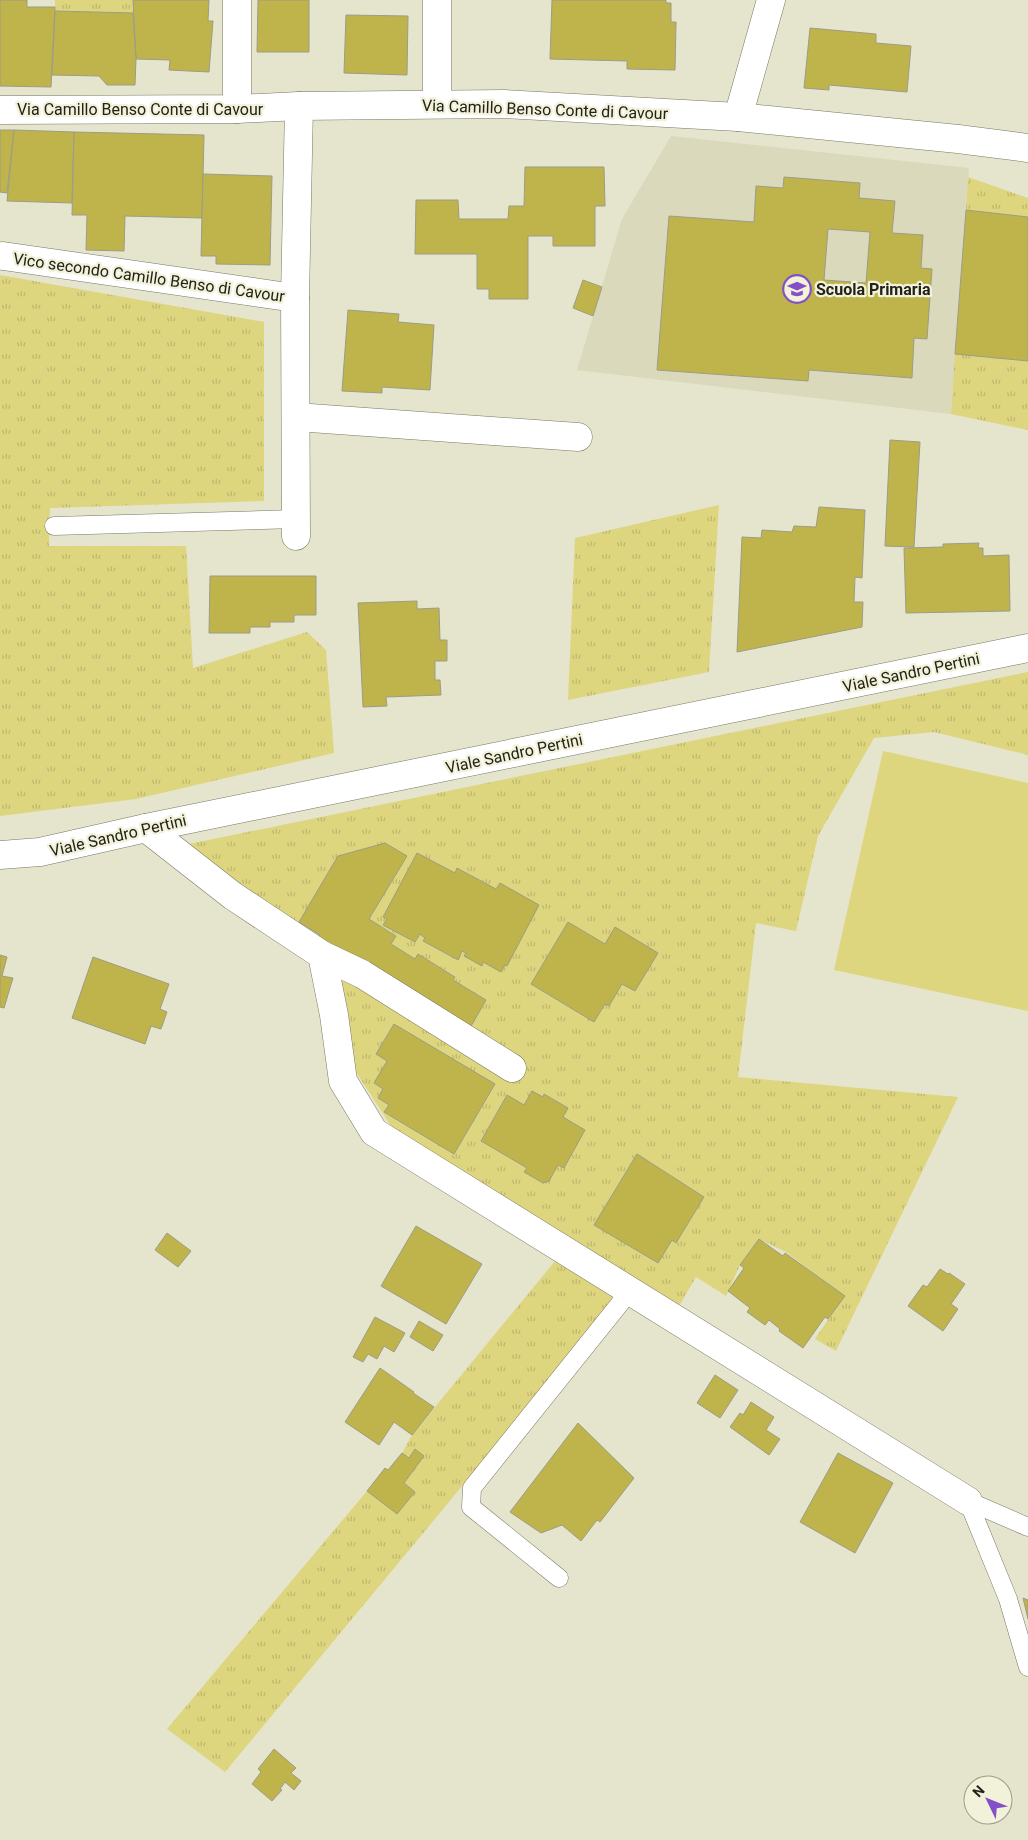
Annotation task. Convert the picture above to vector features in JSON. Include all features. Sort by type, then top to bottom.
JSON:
[{"type":"street","points":[[236,109],[237,0]]},
{"type":"street","points":[[437,104],[438,0]]},
{"type":"street","points":[[738,116],[771,0]]},
{"type":"street","name":"Via Camillo Benso Conte di Cavour","points":[[0,110],[236,109],[299,106],[504,104],[738,116],[1028,148]]},
{"type":"street","name":"Vico secondo Camillo Benso di Cavour","points":[[296,528],[295,298],[299,106]]},
{"type":"street","name":"Vico secondo Camillo Benso di Cavour","points":[[3,256],[295,298]]},
{"type":"street","points":[[296,417],[578,437]]},
{"type":"street","name":"Viale Sandro Pertini","points":[[0,855],[40,852],[146,828],[1028,648]]},
{"type":"street","points":[[146,828],[232,896],[322,955],[362,974],[512,1068]]},
{"type":"street","points":[[322,955],[334,1015],[343,1081],[374,1132],[968,1501]]},
{"type":"lane","points":[[54,526],[296,528]]},
{"type":"lane","points":[[559,1578],[471,1507],[472,1488],[630,1291]]},
{"type":"lane","points":[[968,1501],[1028,1527]]},
{"type":"lane","points":[[968,1501],[1008,1599],[1028,1667]]},
{"type":"shaded area","points":[[671,136],[969,168],[951,414],[577,370],[622,219]]},
{"type":"green space","points":[[55,0],[133,0],[133,13],[55,11]]},
{"type":"green space","points":[[968,177],[1028,198],[1028,217],[966,210]]},
{"type":"green space","points":[[0,275],[264,322],[264,501],[50,508],[49,546],[186,546],[193,668],[307,632],[326,650],[334,753],[136,799],[0,816]]},
{"type":"green space","points":[[955,354],[1028,361],[1028,430],[951,414]]},
{"type":"green space","points":[[719,505],[709,672],[568,700],[575,538]]},
{"type":"green space","points":[[1028,672],[1028,755],[934,732],[874,738],[818,836],[796,931],[756,923],[738,1077],[958,1097],[836,1351],[815,1339],[844,1296],[786,1252],[759,1239],[740,1265],[726,1296],[696,1277],[679,1306],[393,1129],[354,1069],[328,951],[184,845]],"holes":[[[385,843],[407,856],[369,919],[396,935],[391,944],[415,959],[418,954],[455,976],[453,980],[486,1000],[470,1028],[299,922],[338,856]],[[458,868],[496,889],[500,883],[539,905],[507,965],[505,965],[501,972],[483,962],[481,965],[464,956],[466,953],[462,951],[457,960],[423,941],[425,938],[420,934],[415,942],[384,925],[387,919],[383,917],[455,873]],[[568,922],[605,944],[616,928],[658,953],[635,991],[622,984],[609,1006],[605,1004],[594,1022],[531,984]],[[394,1024],[495,1085],[454,1154],[384,1112],[389,1105],[378,1098],[383,1089],[387,1061],[376,1054]],[[532,1091],[543,1097],[544,1094],[568,1108],[563,1117],[585,1130],[564,1168],[558,1165],[524,1172],[527,1168],[481,1140],[507,1095],[524,1105]],[[637,1154],[704,1197],[676,1242],[672,1240],[657,1263],[594,1225]]]},
{"type":"green space","points":[[883,751],[1028,783],[1028,1011],[834,970]]},
{"type":"green space","points":[[560,1255],[618,1292],[449,1502],[225,1772],[167,1729],[367,1491],[397,1514],[415,1492],[404,1483],[424,1456],[415,1449],[409,1458],[402,1453],[412,1435]]},
{"type":"building","points":[[0,0],[27,0],[27,7],[55,7],[51,87],[0,86]]},
{"type":"building","points":[[133,0],[209,0],[208,21],[213,21],[209,72],[169,70],[170,60],[136,59]]},
{"type":"building","points":[[258,0],[309,0],[309,52],[257,52]]},
{"type":"building","points":[[552,0],[666,0],[666,3],[671,3],[671,22],[676,22],[675,70],[627,69],[627,61],[550,59]]},
{"type":"building","points":[[55,11],[133,13],[136,59],[135,85],[107,85],[99,76],[52,75]]},
{"type":"building","points":[[346,15],[408,16],[407,75],[344,73]]},
{"type":"building","points":[[810,28],[876,34],[876,43],[911,46],[907,92],[829,85],[829,90],[804,88]]},
{"type":"building","points":[[0,130],[14,130],[7,193],[0,192]]},
{"type":"building","points":[[14,130],[74,132],[72,203],[7,201]]},
{"type":"building","points":[[74,132],[204,135],[202,218],[125,216],[124,251],[86,250],[87,215],[72,215]]},
{"type":"building","points":[[525,167],[604,167],[605,206],[595,206],[595,246],[553,246],[553,236],[528,236],[528,299],[489,299],[489,289],[477,289],[477,254],[415,254],[416,200],[458,200],[459,219],[508,219],[509,206],[524,206]]},
{"type":"building","points":[[203,174],[272,176],[270,265],[216,264],[216,256],[201,256]]},
{"type":"building","points":[[784,177],[860,183],[859,198],[895,201],[892,233],[923,235],[921,268],[932,269],[927,339],[914,338],[912,378],[809,370],[808,381],[657,370],[669,216],[754,222],[756,186],[783,188]],"holes":[[[828,229],[870,232],[866,283],[824,280]]]},
{"type":"building","points":[[966,210],[1028,217],[1028,361],[955,354]]},
{"type":"building","points":[[583,280],[602,287],[593,316],[573,308]]},
{"type":"building","points":[[348,310],[399,314],[398,322],[434,325],[430,390],[382,387],[382,393],[342,391]]},
{"type":"building","points":[[890,440],[920,442],[914,547],[885,546]]},
{"type":"building","points":[[819,507],[865,510],[862,578],[855,577],[854,602],[863,602],[862,627],[737,652],[742,537],[761,538],[762,530],[792,532],[794,526],[816,527]]},
{"type":"building","points":[[979,543],[978,548],[983,548],[983,556],[1009,555],[1010,611],[906,613],[904,548],[943,547],[943,544]]},
{"type":"building","points":[[210,576],[316,576],[316,615],[294,615],[294,622],[270,622],[270,627],[250,627],[250,633],[209,633]]},
{"type":"building","points":[[417,601],[417,609],[439,608],[440,640],[447,640],[447,661],[435,661],[435,680],[440,680],[441,695],[386,697],[387,706],[363,707],[358,603]]},
{"type":"building","points":[[385,843],[407,856],[369,919],[396,936],[391,944],[415,959],[418,954],[455,977],[453,980],[486,1000],[470,1028],[317,940],[320,935],[299,922],[338,856]]},
{"type":"building","points":[[417,853],[455,873],[457,868],[496,889],[500,883],[539,905],[507,966],[505,965],[501,972],[483,962],[482,966],[464,956],[466,953],[462,951],[458,960],[423,941],[425,938],[420,934],[415,942],[383,925],[387,919],[383,917]]},
{"type":"building","points":[[568,922],[605,944],[615,927],[658,953],[635,991],[622,984],[609,1006],[605,1004],[594,1022],[531,984]]},
{"type":"building","points":[[0,955],[7,957],[2,976],[13,978],[4,1008],[0,1007]]},
{"type":"building","points":[[93,957],[169,984],[160,1009],[167,1012],[161,1029],[151,1026],[145,1044],[72,1018]]},
{"type":"building","points":[[394,1024],[495,1084],[454,1154],[384,1112],[389,1105],[378,1098],[383,1089],[374,1083],[387,1061],[376,1054]]},
{"type":"building","points":[[532,1091],[543,1097],[544,1094],[568,1108],[563,1117],[585,1130],[564,1168],[558,1165],[549,1181],[543,1183],[524,1172],[527,1168],[481,1141],[507,1095],[524,1105]]},
{"type":"building","points":[[637,1154],[704,1197],[676,1243],[672,1240],[658,1263],[594,1225]]},
{"type":"building","points":[[416,1226],[482,1264],[446,1324],[381,1286]]},
{"type":"building","points":[[167,1233],[191,1251],[178,1267],[155,1250]]},
{"type":"building","points":[[759,1239],[783,1256],[785,1253],[845,1296],[828,1319],[825,1317],[803,1348],[779,1331],[780,1329],[769,1320],[765,1325],[747,1312],[750,1308],[728,1291],[744,1268],[740,1265]]},
{"type":"building","points":[[940,1269],[965,1284],[951,1304],[958,1309],[943,1331],[908,1306],[923,1285],[927,1287]]},
{"type":"building","points":[[375,1317],[405,1333],[394,1352],[384,1346],[377,1359],[368,1354],[363,1362],[353,1357]]},
{"type":"building","points":[[419,1321],[443,1335],[433,1351],[410,1337]]},
{"type":"building","points":[[380,1368],[434,1407],[412,1435],[394,1422],[379,1445],[345,1422]]},
{"type":"building","points":[[715,1375],[738,1390],[720,1418],[697,1403]]},
{"type":"building","points":[[751,1402],[774,1417],[766,1430],[780,1439],[769,1455],[730,1427],[740,1413],[743,1415]]},
{"type":"building","points":[[578,1423],[634,1478],[600,1522],[597,1520],[581,1541],[562,1525],[541,1533],[510,1512]]},
{"type":"building","points":[[415,1449],[424,1456],[404,1483],[415,1492],[397,1514],[367,1491],[385,1468],[388,1470],[402,1453],[409,1458]]},
{"type":"building","points":[[838,1453],[893,1483],[855,1553],[800,1522]]},
{"type":"building","points":[[1023,1598],[1028,1600],[1028,1619]]},
{"type":"building","points":[[274,1749],[296,1768],[291,1773],[301,1781],[294,1790],[285,1782],[280,1789],[282,1790],[272,1801],[252,1784],[261,1772],[258,1769]]},
{"type":"place","name":"Scuola Primaria","points":[[797,289]]}]
